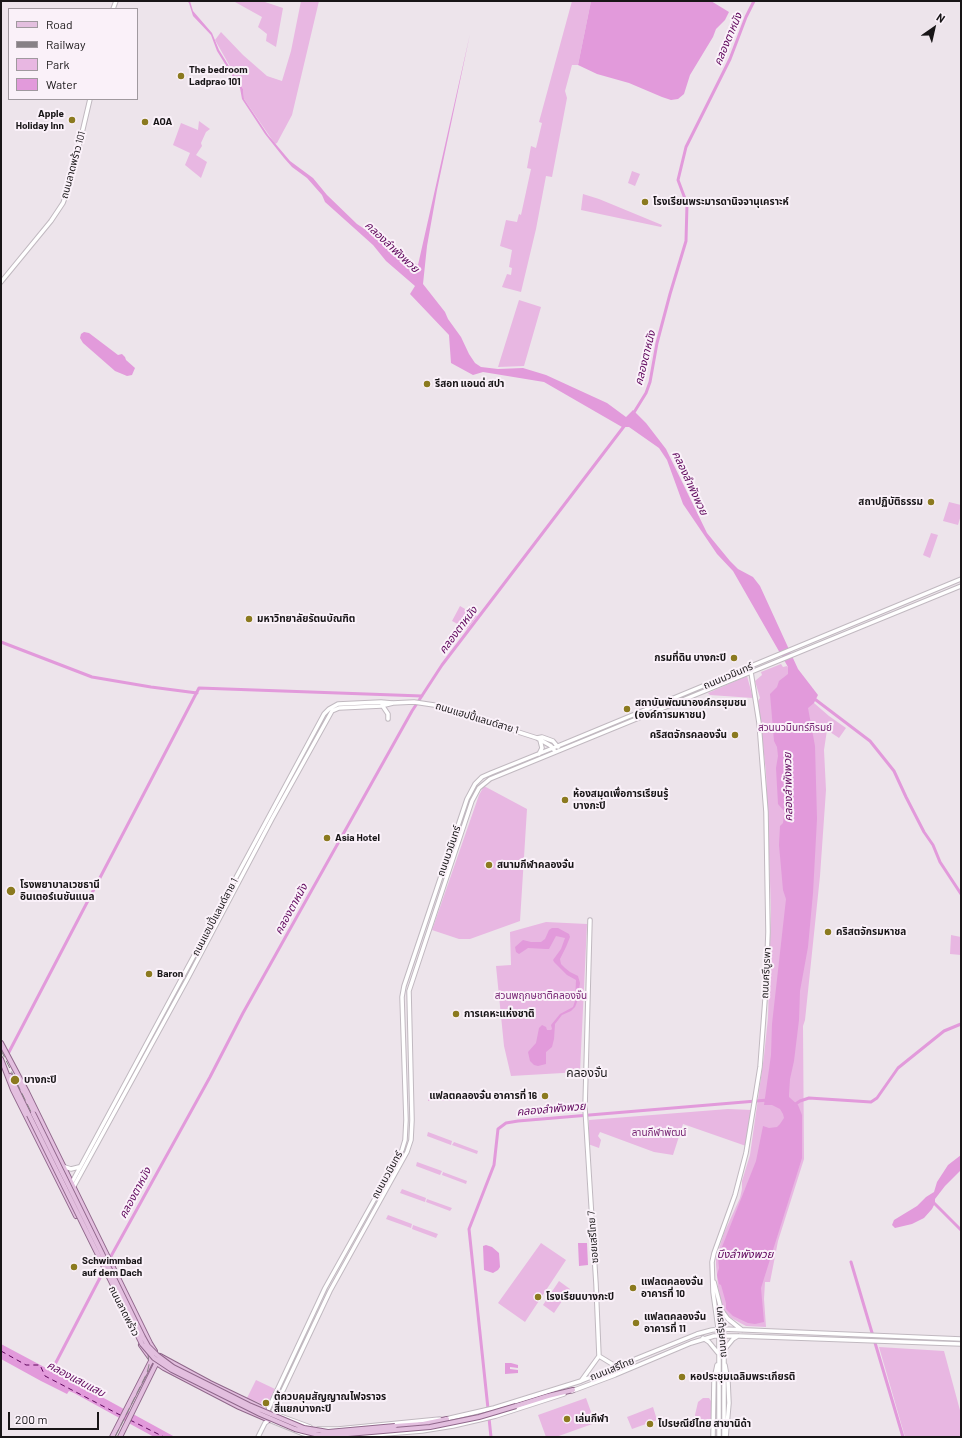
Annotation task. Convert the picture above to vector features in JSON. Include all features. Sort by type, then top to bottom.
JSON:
[{"type":"main road","name":"ถนนลาดพร้าว 101","points":[[1,282],[51,221],[63,203],[70,184],[90,100]]},
{"type":"main road","name":"ถนนนวมินทร์","points":[[266,1420],[267,1411],[325,1288],[402,1150],[405,1140],[406,1120],[402,997],[404,986],[467,799],[475,784],[482,777],[961,579]]},
{"type":"main road","name":"ถนนนวมินทร์","points":[[266,1420],[272,1413],[330,1292],[399,1168],[410,1144],[412,1120],[409,991],[476,792],[482,785],[490,780],[961,586]]},
{"type":"main road","points":[[936,590],[938,596]]},
{"type":"main road","name":"ถนนศรีบูรพา","points":[[719,1437],[718,1329],[713,1297],[713,1257],[744,1163],[760,1066],[766,986],[768,878],[764,774],[758,711],[751,666]]},
{"type":"main road","name":"ถนนแฮปปี้แลนด์สาย 1","points":[[71,1184],[186,977],[324,714],[330,708],[414,702],[441,706],[538,739],[553,748]]},
{"type":"main road","name":"ถนนแฮปปี้แลนด์สาย 1","points":[[374,704],[382,705],[393,703]]},
{"type":"main road","points":[[382,705],[388,714],[388,720]]},
{"type":"main road","name":"ถนนแฮปปี้แลนด์สาย 1","points":[[538,739],[542,737],[564,744]]},
{"type":"main road","points":[[538,739],[542,748],[539,754]]},
{"type":"main road","points":[[553,741],[558,746],[560,751]]},
{"type":"main road","points":[[553,748],[555,753]]},
{"type":"main road","name":"ซอยเสรีไทย 7","points":[[590,920],[585,1108],[599,1356]]},
{"type":"main road","name":"ถนนแฮปปี้แลนด์สาย 1","points":[[73,1188],[150,1042]]},
{"type":"main road","name":"ถนนลาดพร้าว","points":[[1,1043],[150,1344],[161,1356],[267,1411]]},
{"type":"main road","points":[[3,1048],[31,1114],[142,1344],[151,1355],[167,1367],[260,1414],[295,1429],[319,1435],[336,1435],[430,1427],[479,1417],[548,1396],[574,1390]]},
{"type":"main road","name":"ถนนลาดพร้าว","points":[[1,1059],[13,1090],[141,1345],[151,1359],[266,1420]]},
{"type":"main road","points":[[5,1067],[31,1114],[143,1337],[150,1349],[157,1355],[173,1367],[244,1403],[304,1428],[328,1432],[423,1424],[447,1419]]},
{"type":"main road","points":[[62,1166],[71,1169],[80,1167]]},
{"type":"main road","points":[[65,1192],[71,1184]]},
{"type":"main road","points":[[65,1192],[73,1188]]},
{"type":"main road","name":"ถนนศรีบูรพา","points":[[712,1275],[720,1305],[724,1335],[725,1437]]},
{"type":"main road","points":[[720,1305],[724,1316],[743,1330]]},
{"type":"main road","name":"ถนนเสรีไทย","points":[[267,1411],[307,1426],[325,1429],[447,1419],[487,1410],[581,1381],[697,1334],[718,1329],[961,1339]]},
{"type":"main road","name":"ถนนเสรีไทย","points":[[348,1437],[428,1430],[489,1418],[608,1378],[703,1338],[718,1335],[961,1344]]},
{"type":"main road","points":[[724,1351],[733,1339],[739,1336]]},
{"type":"main road","points":[[703,1338],[709,1342],[718,1354]]},
{"type":"main road","points":[[112,1436],[156,1352]]},
{"type":"main road","points":[[120,1437],[161,1356]]},
{"type":"main road","points":[[581,1381],[599,1356],[617,1367]]},
{"type":"main road","points":[[713,1437],[714,1379],[718,1361]]},
{"type":"main road","points":[[724,1362],[728,1381],[729,1403],[725,1437]]},
{"type":"main road","points":[[283,1377],[288,1379]]},
{"type":"main road","points":[[258,1437],[266,1420],[316,1437]]},
{"type":"green space","points":[[262,1],[283,8],[276,47],[266,41],[267,34],[258,27],[262,17],[235,2]]},
{"type":"green space","points":[[301,1],[319,1],[292,115],[277,143],[275,144],[244,99],[243,89],[215,40],[221,32],[243,55],[267,76],[282,81],[291,51]]},
{"type":"green space","points":[[572,1],[591,1],[578,65],[572,65],[565,91],[567,98],[552,177],[546,176],[536,229],[521,292],[502,287],[507,274],[511,275],[512,268],[509,267],[512,250],[500,246],[506,220],[517,222],[519,214],[521,215],[531,169],[527,168],[531,146],[536,148],[542,123],[539,122]]},
{"type":"green space","points":[[199,121],[210,129],[206,132],[201,143],[202,146],[196,155],[207,162],[201,178],[185,165],[190,153],[173,145],[181,123],[198,130]]},
{"type":"green space","points":[[632,171],[640,174],[635,186],[628,183]]},
{"type":"green space","points":[[583,194],[662,225],[661,227],[581,210]]},
{"type":"green space","points":[[519,300],[541,307],[524,366],[498,367]]},
{"type":"green space","points":[[949,502],[961,505],[961,515],[958,525],[943,521]]},
{"type":"green space","points":[[931,533],[938,535],[930,558],[923,555]]},
{"type":"green space","points":[[460,606],[477,616],[467,629],[452,621]]},
{"type":"green space","name":"บึงลำพังพวย","points":[[781,664],[783,667],[787,666],[814,703],[846,728],[839,738],[827,730],[824,750],[826,790],[820,876],[805,1020],[803,1026],[804,1159],[778,1241],[770,1282],[765,1282],[764,1299],[766,1327],[746,1326],[731,1318],[723,1309],[718,1287],[716,1258],[724,1233],[740,1198],[742,1181],[750,1155],[764,1056],[768,1018],[771,909],[766,772],[758,701],[760,698],[755,681],[762,675],[761,672]]},
{"type":"green space","points":[[747,676],[753,698],[710,695],[708,693]]},
{"type":"green space","name":"สนามกีฬาคลองจั่น","points":[[484,786],[527,809],[520,921],[470,939],[459,939],[432,930],[479,795]]},
{"type":"green space","name":"สวนพฤกษชาติคลองจั่น","points":[[546,922],[587,924],[580,1072],[511,1076],[504,1046],[496,966],[511,965],[510,932]]},
{"type":"green space","points":[[951,935],[961,937],[961,955],[950,954]]},
{"type":"green space","points":[[481,1096],[481,1100],[456,1101],[455,1097]]},
{"type":"green space","points":[[428,1097],[454,1097],[454,1101],[428,1101]]},
{"type":"green space","name":"ลานกีฬาพัฒน์","points":[[728,1109],[752,1110],[746,1146],[683,1124],[673,1155],[654,1152],[600,1132],[598,1136],[601,1140],[599,1148],[588,1144],[589,1120]]},
{"type":"green space","points":[[428,1132],[452,1141],[451,1145],[427,1136]]},
{"type":"green space","points":[[454,1142],[478,1151],[477,1154],[452,1145]]},
{"type":"green space","points":[[417,1162],[442,1171],[440,1175],[416,1166]]},
{"type":"green space","points":[[443,1172],[467,1181],[466,1184],[442,1175]]},
{"type":"green space","points":[[402,1189],[426,1198],[425,1202],[400,1193]]},
{"type":"green space","points":[[427,1199],[452,1208],[450,1211],[426,1202]]},
{"type":"green space","points":[[388,1215],[412,1224],[411,1228],[386,1219]]},
{"type":"green space","points":[[413,1225],[438,1234],[436,1238],[412,1229]]},
{"type":"green space","points":[[541,1243],[566,1260],[525,1322],[498,1303]]},
{"type":"green space","points":[[559,1281],[570,1289],[554,1313],[543,1305]]},
{"type":"green space","points":[[879,1347],[944,1351],[961,1414],[961,1437],[905,1437]]},
{"type":"green space","points":[[256,1380],[275,1389],[267,1406],[247,1398]]},
{"type":"green space","name":"เล่นกีฬา","points":[[586,1398],[595,1423],[556,1437],[546,1437],[538,1415]]},
{"type":"green space","points":[[703,1398],[709,1398],[713,1404],[713,1422],[710,1426],[706,1427],[700,1425],[696,1420],[695,1415],[698,1402]]},
{"type":"green space","points":[[653,1407],[657,1420],[632,1429],[627,1417]]},
{"type":"water","name":"บึงลำพังพวย","points":[[187,1],[190,1],[193,11],[212,33],[219,50],[243,89],[244,99],[268,135],[290,161],[313,178],[327,195],[357,224],[372,234],[384,239],[396,252],[418,265],[470,34],[437,190],[427,246],[423,284],[445,312],[475,363],[481,367],[498,369],[523,368],[546,375],[607,403],[626,417],[633,410],[646,423],[666,449],[707,533],[738,569],[753,577],[760,586],[798,669],[818,695],[814,703],[808,708],[815,746],[817,819],[813,893],[808,947],[800,991],[799,1020],[789,1094],[789,1097],[798,1105],[802,1115],[802,1158],[761,1288],[764,1322],[755,1324],[748,1323],[733,1316],[726,1309],[726,1303],[717,1275],[719,1268],[718,1257],[756,1161],[763,1126],[769,1128],[777,1127],[784,1118],[780,1109],[772,1105],[764,1105],[771,1055],[772,1024],[786,899],[783,890],[779,845],[780,826],[783,823],[784,811],[778,804],[776,768],[778,756],[777,747],[774,741],[770,694],[777,687],[779,681],[788,674],[788,667],[733,571],[717,554],[683,504],[667,460],[659,448],[629,427],[622,427],[544,382],[483,372],[473,375],[451,363],[449,335],[410,294],[415,286],[386,261],[373,245],[325,202],[322,195],[307,178],[292,167],[284,158],[265,134],[242,99],[240,88],[217,51],[211,35],[193,16]]},
{"type":"water","points":[[591,1],[711,1],[729,12],[725,20],[716,29],[713,37],[690,75],[684,94],[678,99],[671,100],[629,83],[597,74],[578,65]]},
{"type":"water","points":[[84,332],[89,333],[118,355],[122,354],[135,368],[132,375],[127,376],[115,371],[83,343],[80,338],[81,334]]},
{"type":"water","points":[[552,928],[558,928],[569,934],[570,937],[560,959],[561,964],[570,972],[578,976],[580,983],[575,1007],[571,1011],[562,1015],[555,1024],[552,1047],[546,1052],[546,1064],[538,1066],[534,1065],[530,1061],[528,1052],[536,1043],[539,1028],[542,1025],[546,1027],[547,1030],[551,1030],[551,1025],[560,1014],[573,1007],[575,1001],[576,980],[567,975],[553,960],[561,949],[565,938],[556,936],[549,949],[528,948],[519,954],[516,952],[515,947],[523,940],[541,942],[545,939],[549,930]]},
{"type":"water","points":[[961,1155],[961,1170],[945,1186],[935,1199],[932,1209],[924,1218],[912,1224],[895,1228],[892,1225],[894,1220],[917,1206],[926,1197],[934,1192],[937,1182],[948,1165]]},
{"type":"water","points":[[578,1243],[587,1243],[588,1265],[579,1266]]},
{"type":"water","points":[[486,1245],[492,1247],[499,1253],[500,1267],[493,1273],[484,1270],[483,1246]]},
{"type":"water","points":[[1,1344],[46,1368],[59,1372],[69,1379],[175,1437],[154,1437],[74,1393],[69,1391],[67,1394],[41,1381],[1,1359]]},
{"type":"water","points":[[505,1363],[518,1365],[518,1368],[510,1367],[510,1369],[518,1370],[518,1373],[505,1374]]},
{"type":"waterway","name":"คลองตาหนัง","points":[[633,414],[646,393],[650,382],[657,343],[686,241],[687,204],[678,180],[686,147],[730,59],[746,17],[754,1]]},
{"type":"waterway","name":"คลองตาหนัง","points":[[110,1258],[210,1077],[243,1013],[412,711],[442,665],[625,425]]},
{"type":"waterway","points":[[1,642],[92,677],[197,693]]},
{"type":"waterway","points":[[9,1052],[199,688],[422,696]]},
{"type":"waterway","points":[[812,697],[870,741],[894,771],[924,832],[933,845],[940,862],[961,894]]},
{"type":"waterway","points":[[794,1105],[809,1098],[871,1102],[877,1098],[898,1068],[944,1031],[961,1024]]},
{"type":"waterway","name":"คลองลำพังพวย","points":[[491,1437],[469,1229],[494,1165],[498,1129],[506,1123],[518,1121],[768,1100]]},
{"type":"waterway","points":[[931,1200],[961,1230]]},
{"type":"waterway","points":[[851,1262],[903,1437]]},
{"type":"waterway","name":"คลองตาหนัง","points":[[51,1372],[103,1272]]},
{"type":"ferry route","points":[[1,1351],[26,1365],[40,1365],[45,1376],[122,1416]]},
{"type":"ferry route","points":[[130,1420],[164,1437]]},
{"type":"railway","points":[[1,1050],[148,1354],[149,1365],[147,1373],[115,1437]]},
{"type":"place","name":"The bedroom Ladprao 101","points":[[181,76]]},
{"type":"place","name":"Apple Holiday Inn","points":[[72,120]]},
{"type":"place","name":"AOA","points":[[145,122]]},
{"type":"place","name":"โรงเรียนพระมารดานิจจานุเคราะห์","points":[[645,202]]},
{"type":"place","name":"รีสอท แอนด่ สปา","points":[[427,384]]},
{"type":"place","name":"สถาปฏิบัติธรรม","points":[[931,502]]},
{"type":"place","name":"มหาวิทยาลัยรัตนบัณฑิต","points":[[249,619]]},
{"type":"place","name":"กรมที่ดิน บางกะปิ","points":[[734,658]]},
{"type":"place","name":"สถาบันพัฒนาองค์กรชุมชน (องค์การมหาชน)","points":[[627,709]]},
{"type":"place","name":"คริสตจักรคลองจั่น","points":[[735,735]]},
{"type":"place","name":"ห้องสมุดเพื่อการเรียนรู้ บางกะปิ","points":[[565,800]]},
{"type":"place","name":"Asia Hotel","points":[[327,838]]},
{"type":"place","name":"สนามกีฬาคลองจั่น","points":[[489,865]]},
{"type":"place","name":"โรงพยาบาลเวชธานี อินเตอร์เนชันแนล","points":[[11,891]]},
{"type":"place","name":"คริสตจักรมหาชล","points":[[828,932]]},
{"type":"place","name":"Baron","points":[[149,974]]},
{"type":"place","name":"การเคหะแห่งชาติ","points":[[456,1014]]},
{"type":"place","name":"บางกะปิ","points":[[15,1080]]},
{"type":"place","name":"แฟลตคลองจั่น อาคารที่ 16","points":[[545,1096]]},
{"type":"place","name":"Schwimmbad auf dem Dach","points":[[74,1267]]},
{"type":"place","name":"แฟลตคลองจั่น อาคารที่ 10","points":[[633,1288]]},
{"type":"place","name":"โรงเรียนบางกะปิ","points":[[538,1297]]},
{"type":"place","name":"แฟลตคลองจั่น อาคารที่ 11","points":[[636,1323]]},
{"type":"place","name":"หอประชุมเฉลิมพระเกียรติ","points":[[682,1377]]},
{"type":"place","name":"ตู้ควบคุมสัญญาณไฟจราจร สี่แยกบางกะปิ","points":[[266,1403]]},
{"type":"place","name":"เล่นกีฬา","points":[[567,1419]]},
{"type":"place","name":"ไปรษณีย์ไทย สาขานิด้า","points":[[650,1424]]},
{"type":"district","name":"คลองจั่น","points":[[587,1073]]},
{"type":"park label","name":"สวนนวมินทร์ภิรมย์","points":[[795,728]]},
{"type":"water label","name":"คลองแสนแสบ","points":[[76,1379]]}]
